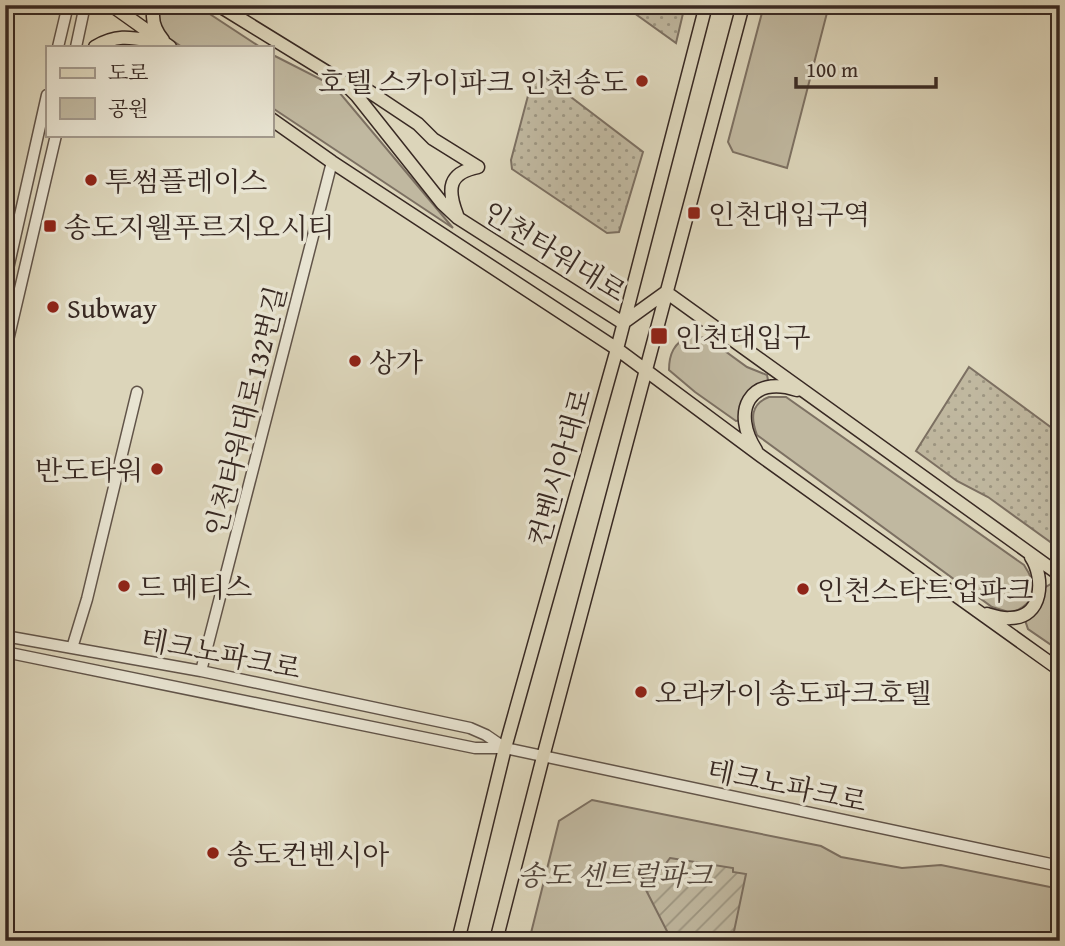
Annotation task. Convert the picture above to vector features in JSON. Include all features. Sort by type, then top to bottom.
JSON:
[{"type":"main road","points":[[111,5],[168,46]]},
{"type":"main road","points":[[155,5],[152,15],[156,30],[168,46]]},
{"type":"main road","name":"인천타워대로","points":[[218,5],[343,82],[442,203],[458,218],[623,323],[666,292],[1060,575]]},
{"type":"main road","name":"컨벤시아대로","points":[[458,941],[505,748],[617,349],[706,5]]},
{"type":"main road","name":"컨벤시아대로","points":[[496,941],[542,757],[743,5]]},
{"type":"main road","points":[[97,46],[121,36],[168,46]]},
{"type":"main road","points":[[343,82],[367,90],[418,124],[433,139],[458,154],[463,166],[450,191],[458,218]]},
{"type":"main road","name":"인천타워대로","points":[[273,120],[617,349],[761,456],[1060,670]]},
{"type":"main road","points":[[761,456],[750,439],[744,421],[745,407],[753,395],[764,387],[777,385],[810,395]]},
{"type":"main road","points":[[977,611],[1011,619],[1020,617],[1031,608],[1039,595],[1041,581],[1037,566],[1026,551]]},
{"type":"street","points":[[58,46],[68,5]]},
{"type":"street","points":[[76,46],[85,5]]},
{"type":"street","points":[[5,282],[46,99]]},
{"type":"street","points":[[5,354],[56,136]]},
{"type":"street","name":"인천타워대로132번길","points":[[201,671],[332,162]]},
{"type":"street","points":[[72,648],[87,599],[137,392]]},
{"type":"street","name":"테크노파크로","points":[[5,636],[201,671],[470,728],[486,734],[505,748]]},
{"type":"street","name":"테크노파크로","points":[[5,652],[475,748],[505,748],[1060,866]]},
{"type":"green space","points":[[160,5],[196,5],[258,46],[181,46],[166,36],[157,21]]},
{"type":"green space","points":[[623,5],[685,5],[676,43]]},
{"type":"green space","points":[[764,5],[829,5],[787,168],[733,152],[728,142]]},
{"type":"green space","points":[[273,55],[334,86],[453,228],[273,108]]},
{"type":"green space","points":[[538,72],[643,152],[619,232],[607,233],[512,169],[511,160],[534,73]]},
{"type":"green space","points":[[689,336],[707,338],[747,367],[767,375],[768,380],[759,385],[741,420],[736,421],[669,370],[673,350]]},
{"type":"green space","points":[[969,367],[1060,434],[1060,549],[988,497],[957,481],[916,451]]},
{"type":"green space","points":[[769,397],[786,397],[1024,565],[1034,587],[1031,599],[1012,613],[992,607],[757,435],[754,423],[755,408]]},
{"type":"green space","points":[[1051,584],[1060,589],[1060,651],[1028,629],[1025,620],[1044,588]]},
{"type":"green space","name":"송도 센트럴파크","points":[[592,800],[821,846],[841,857],[902,868],[941,865],[1060,889],[1060,941],[529,941],[559,821]]},
{"type":"green space","points":[[670,858],[733,868],[733,872],[746,874],[732,941],[672,941],[646,890]]},
{"type":"place","name":"호텔 스카이파크 인천송도","points":[[642,81]]},
{"type":"place","name":"투썸플레이스","points":[[91,180]]},
{"type":"place","name":"인천대입구역","points":[[694,213]]},
{"type":"place","name":"송도지웰푸르지오시티","points":[[50,226]]},
{"type":"place","name":"Subway","points":[[53,307]]},
{"type":"place","name":"인천대입구","points":[[659,336]]},
{"type":"place","name":"상가","points":[[355,361]]},
{"type":"place","name":"반도타워","points":[[157,469]]},
{"type":"place","name":"드 메티스","points":[[124,586]]},
{"type":"place","name":"인천스타트업파크","points":[[803,589]]},
{"type":"place","name":"오라카이 송도파크호텔","points":[[641,692]]},
{"type":"place","name":"송도컨벤시아","points":[[213,853]]}]
